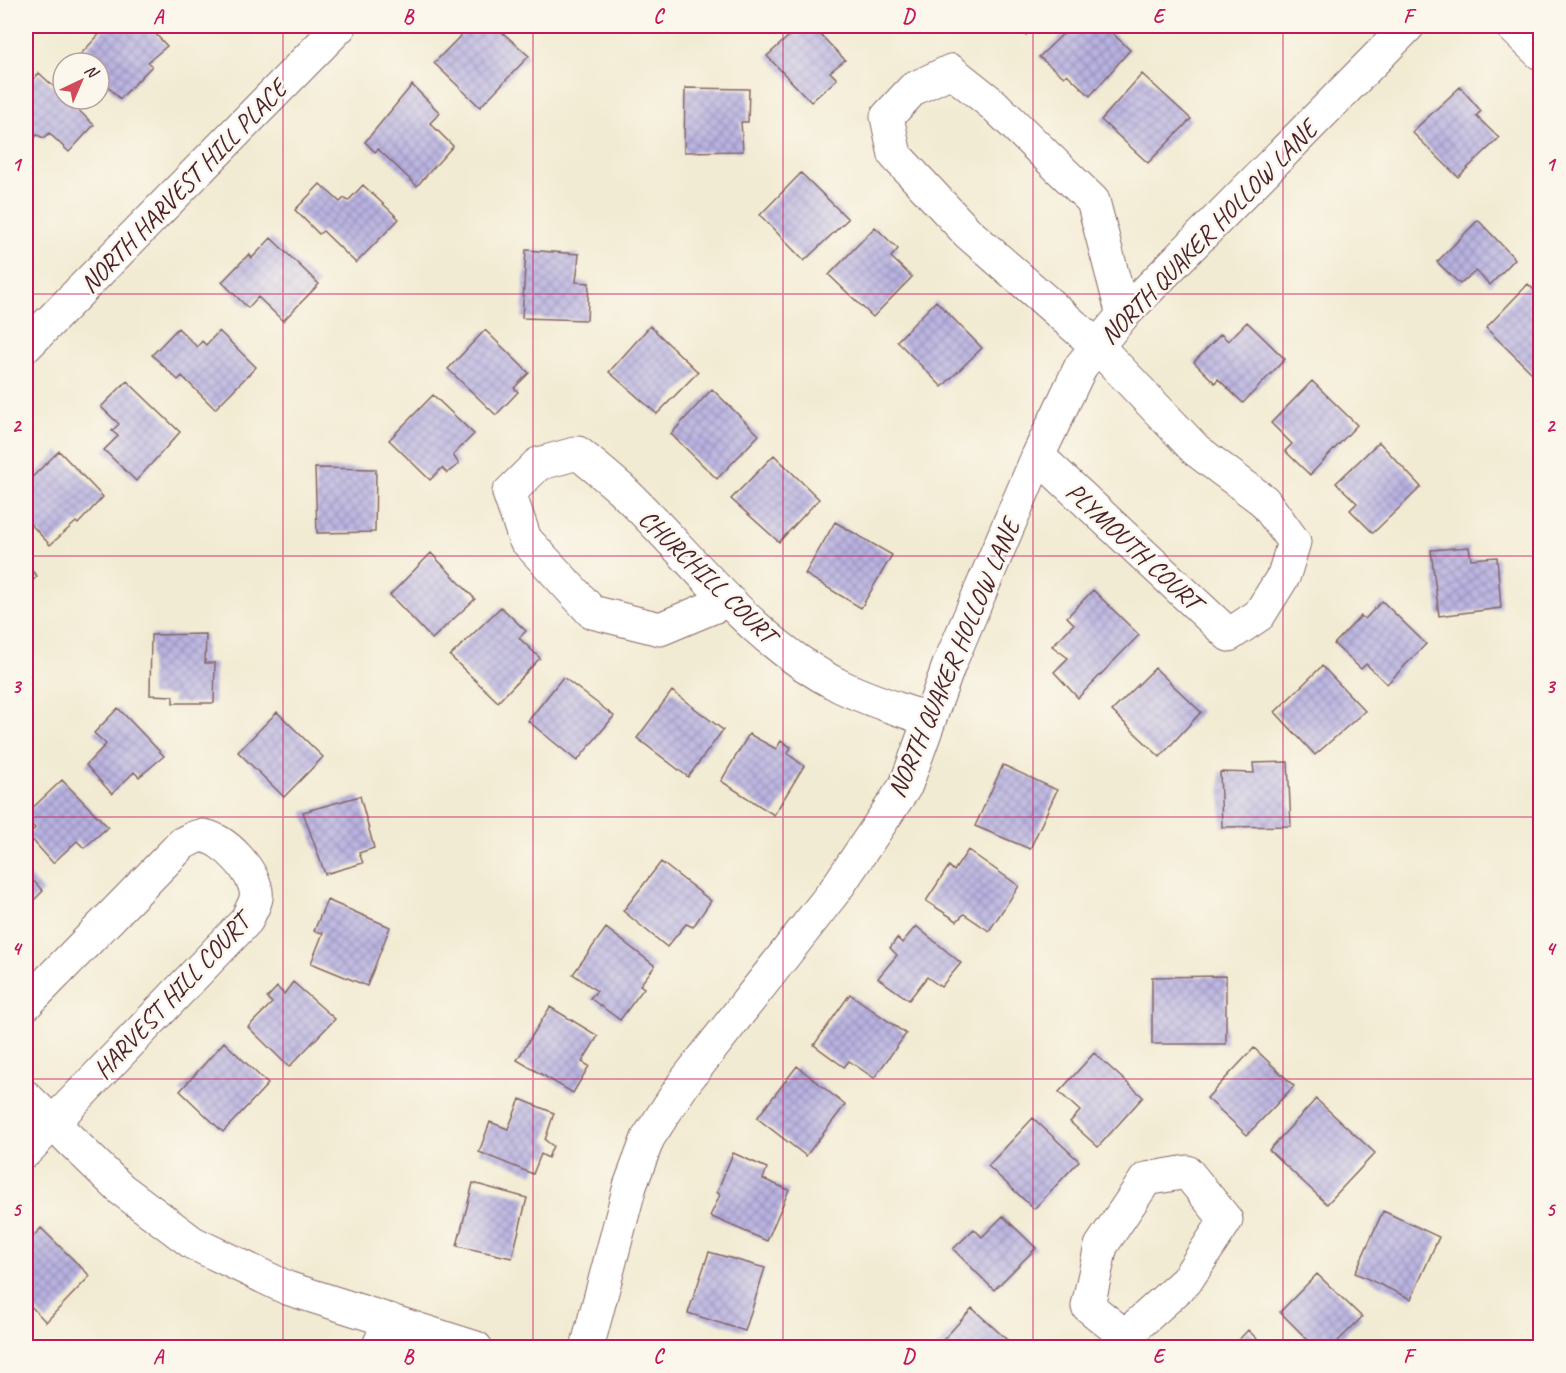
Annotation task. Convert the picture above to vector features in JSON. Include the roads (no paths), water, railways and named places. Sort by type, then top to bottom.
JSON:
[{"type":"street","name":"NORTH HARVEST HILL PLACE","points":[[26,346],[340,26]]},
{"type":"street","name":"NORTH QUAKER HOLLOW LANE","points":[[587,1347],[630,1186],[648,1138],[684,1083],[836,890],[906,785],[949,665],[1038,456],[1081,366],[1123,315],[1408,26]]},
{"type":"street","points":[[1512,26],[1540,53]]},
{"type":"street","points":[[1097,346],[969,233],[896,155],[887,117],[913,89],[951,71],[995,106],[1093,201],[1123,315]]},
{"type":"street","name":"PLYMOUTH COURT","points":[[1038,456],[1229,635],[1259,615],[1284,575],[1294,542],[1264,501],[1196,450],[1097,346]]},
{"type":"street","name":"CHURCHILL COURT","points":[[727,601],[660,629],[592,612],[525,539],[509,494],[538,464],[578,453],[620,489],[746,620],[795,658],[840,686],[929,720]]},
{"type":"street","name":"HARVEST HILL COURT","points":[[26,1004],[183,843],[200,836],[212,839],[232,853],[252,876],[256,897],[247,920],[26,1151]]},
{"type":"street","points":[[26,1097],[121,1189],[193,1242],[384,1334],[476,1347]]},
{"type":"street","points":[[1187,1172],[1226,1220],[1186,1281],[1121,1342],[1088,1306],[1101,1246],[1146,1179],[1187,1172]]}]
